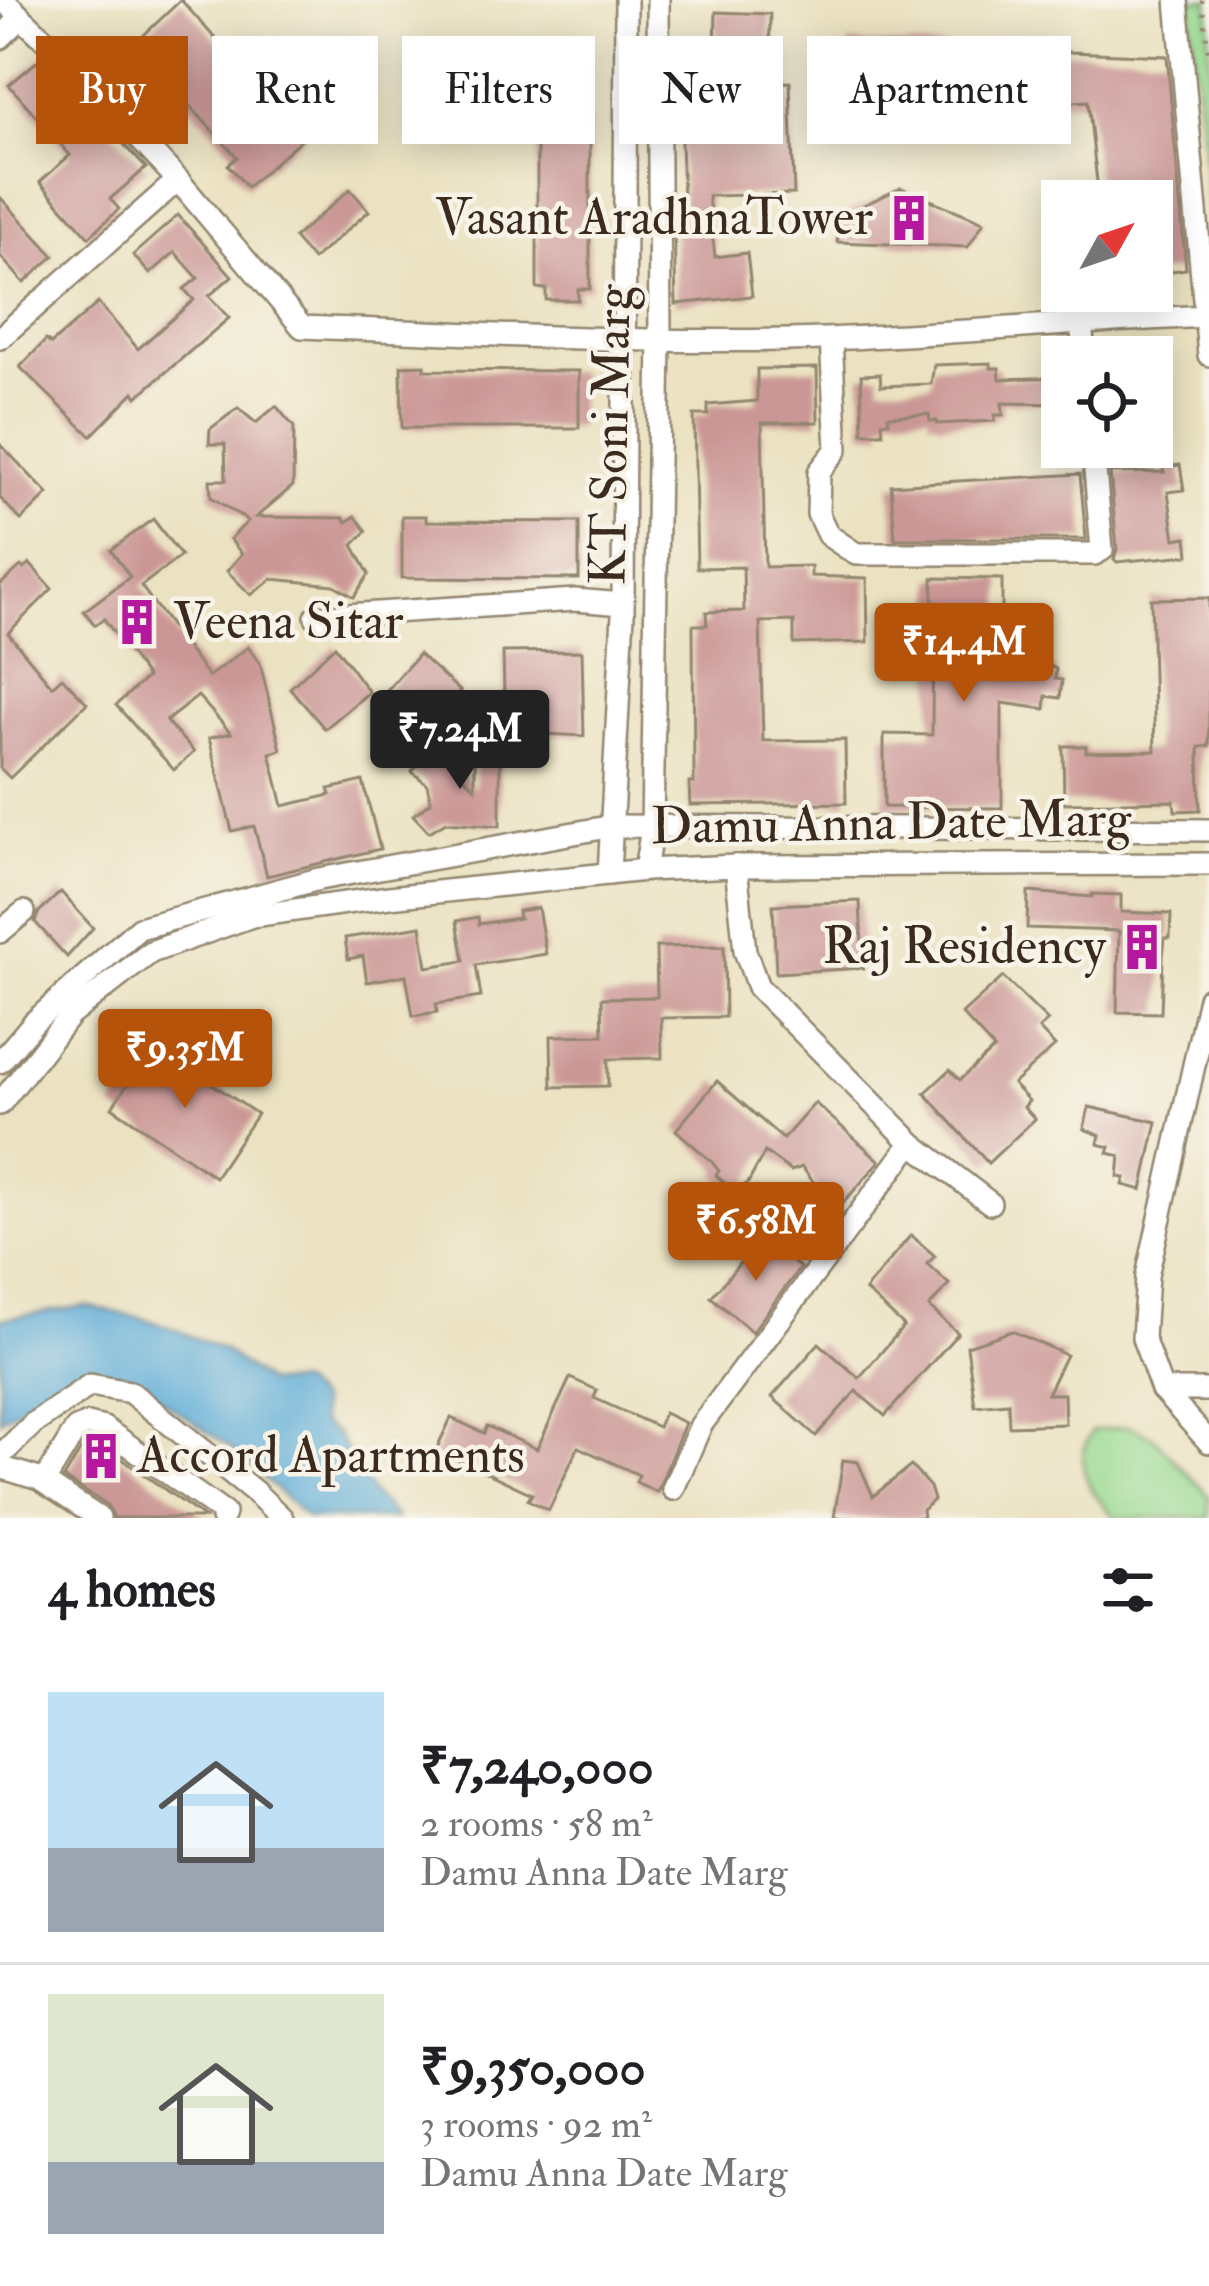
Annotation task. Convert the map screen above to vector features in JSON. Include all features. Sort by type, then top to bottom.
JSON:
[{"type":"street","points":[[3,0],[178,180],[302,327],[660,340],[831,339],[1081,320],[1208,316]]},
{"type":"street","name":"KT Soni Marg","points":[[609,874],[623,604],[626,0]]},
{"type":"street","name":"KT Soni Marg","points":[[645,870],[652,828],[660,340],[658,0]]},
{"type":"street","points":[[1177,0],[1209,356]]},
{"type":"street","points":[[0,38],[20,19]]},
{"type":"street","points":[[0,338],[178,180]]},
{"type":"street","points":[[1081,320],[1082,336]]},
{"type":"street","points":[[831,339],[836,449],[820,472],[818,514],[828,535],[856,554],[1095,554],[1102,550],[1095,468]]},
{"type":"street","points":[[316,616],[575,601],[623,604]]},
{"type":"street","name":"Damu Anna Date Marg","points":[[0,1062],[34,1022],[139,928],[319,879],[613,826],[1209,830]]},
{"type":"street","name":"Damu Anna Date Marg","points":[[0,1104],[70,1016],[151,952],[252,916],[645,870],[1209,864]]},
{"type":"street","points":[[736,866],[745,951],[758,987],[911,1143],[991,1203]]},
{"type":"street","points":[[0,932],[24,912]]},
{"type":"street","points":[[1209,998],[1147,1276],[1143,1338],[1162,1390],[1209,1442]]},
{"type":"street","points":[[674,1489],[700,1425],[911,1143]]},
{"type":"street","points":[[0,1456],[34,1423],[90,1385],[130,1392],[282,1518]]},
{"type":"street","points":[[1162,1390],[1209,1390]]},
{"type":"street","points":[[44,1482],[76,1429],[87,1424],[104,1428],[224,1513],[223,1518]]},
{"type":"street","points":[[0,1467],[44,1482],[99,1518]]},
{"type":"path","points":[[1202,0],[1209,58]]},
{"type":"green space","points":[[1189,0],[1209,0],[1209,209]]},
{"type":"green space","points":[[1131,1426],[1153,1437],[1209,1496],[1209,1518],[1116,1518],[1098,1499],[1086,1478],[1086,1444],[1092,1431]]},
{"type":"water","points":[[86,1306],[177,1330],[223,1350],[267,1383],[298,1383],[319,1401],[321,1423],[337,1435],[372,1493],[396,1518],[307,1518],[228,1446],[125,1374],[72,1373],[0,1420],[0,1319]]},
{"type":"building","points":[[181,0],[213,36],[212,130],[188,106],[188,36],[143,36]]},
{"type":"building","points":[[716,12],[770,14],[770,36],[715,36]]},
{"type":"building","points":[[1071,52],[1167,56],[1186,269],[1173,271],[1173,180],[1097,180],[1088,101],[1071,102]]},
{"type":"building","points":[[36,62],[36,116],[9,85]]},
{"type":"building","points":[[783,82],[790,82],[794,194],[708,196],[715,257],[747,253],[752,296],[676,304],[674,228],[684,227],[681,144],[783,144]]},
{"type":"building","points":[[60,144],[123,144],[146,168],[110,199],[119,209],[89,237],[40,182],[70,155]]},
{"type":"building","points":[[225,144],[296,144],[247,187],[228,165],[237,157]]},
{"type":"building","points":[[537,144],[590,144],[590,289],[578,289],[578,300],[546,300],[546,289],[537,288]]},
{"type":"building","name":"Vasant AradhnaTower","points":[[901,188],[984,222],[968,247],[837,242],[842,215]]},
{"type":"building","points":[[350,189],[369,211],[313,260],[294,238]]},
{"type":"building","points":[[0,197],[54,256],[24,283],[0,256]]},
{"type":"building","points":[[178,215],[232,276],[209,296],[229,318],[137,397],[134,392],[91,436],[20,367],[46,340],[51,344],[98,303],[138,349],[194,300],[184,289],[198,278],[175,252],[150,274],[133,255]]},
{"type":"building","points":[[991,363],[991,368],[999,368],[1000,379],[1041,378],[1041,404],[1002,403],[1003,415],[995,415],[995,421],[937,424],[929,414],[888,416],[889,422],[882,422],[883,433],[863,433],[861,375],[880,374],[881,386],[931,384],[934,365]]},
{"type":"building","points":[[425,365],[425,370],[579,371],[579,428],[402,428],[401,366]]},
{"type":"building","points":[[817,368],[818,422],[762,423],[765,567],[811,566],[811,576],[867,578],[868,642],[794,644],[794,621],[760,622],[763,741],[845,740],[846,803],[690,805],[689,783],[694,783],[693,625],[707,625],[706,612],[744,611],[743,567],[697,568],[694,415],[708,415],[708,405],[757,401],[757,369]]},
{"type":"building","points":[[276,406],[294,427],[293,486],[256,517],[344,518],[347,522],[355,516],[367,531],[353,545],[369,574],[354,597],[334,585],[272,579],[251,595],[227,571],[242,554],[230,539],[248,521],[211,497],[210,480],[226,480],[225,444],[209,444],[210,429],[238,408],[256,423]]},
{"type":"building","points":[[0,444],[48,494],[21,520],[0,498]]},
{"type":"building","points":[[1180,465],[1184,490],[1168,492],[1175,539],[1187,537],[1189,555],[1117,562],[1110,473],[1164,472],[1163,468]]},
{"type":"building","points":[[1080,474],[1086,539],[895,539],[891,485]]},
{"type":"building","points":[[402,516],[426,516],[426,521],[579,522],[579,579],[402,578]]},
{"type":"building","points":[[153,519],[181,556],[141,586],[208,677],[248,647],[260,663],[281,750],[270,753],[283,806],[331,795],[329,789],[363,781],[380,849],[267,876],[254,826],[232,831],[209,738],[231,733],[198,696],[166,721],[194,752],[174,770],[116,705],[147,677],[104,619],[95,625],[84,611],[130,577],[111,550]]},
{"type":"building","points":[[30,564],[52,589],[8,633],[52,686],[62,677],[87,703],[10,778],[0,768],[0,585]]},
{"type":"building","points":[[933,578],[1002,579],[1002,667],[1031,671],[1043,663],[1056,669],[1055,679],[1062,680],[1060,698],[1046,696],[1045,709],[1002,703],[1002,808],[884,807],[884,734],[932,735]]},
{"type":"building","points":[[1209,598],[1209,746],[1199,747],[1200,810],[1175,811],[1174,801],[1064,803],[1063,746],[1086,746],[1086,752],[1155,751],[1151,599]]},
{"type":"building","points":[[335,646],[369,692],[325,729],[290,688]]},
{"type":"building","points":[[582,651],[584,736],[526,733],[526,737],[505,737],[503,652]]},
{"type":"building","points":[[419,654],[460,691],[421,734],[381,697]]},
{"type":"building","points":[[433,747],[475,788],[475,754],[500,756],[500,826],[446,822],[429,832],[413,815],[431,802],[427,784],[412,772]]},
{"type":"building","points":[[61,892],[93,928],[67,957],[35,922]]},
{"type":"building","name":"Raj Residency","points":[[1028,892],[1121,895],[1121,912],[1171,914],[1163,957],[1161,1013],[1117,1012],[1119,931],[1027,928]]},
{"type":"building","points":[[860,901],[863,968],[776,973],[773,905]]},
{"type":"building","points":[[538,908],[546,954],[476,965],[481,997],[436,1004],[437,1012],[413,1016],[406,975],[367,982],[363,956],[348,959],[345,938],[421,926],[427,967],[464,961],[457,921],[478,917],[479,924],[519,918],[518,911]]},
{"type":"building","points":[[724,946],[725,1017],[661,1018],[662,1058],[608,1059],[608,1086],[552,1087],[551,1036],[603,1035],[602,998],[657,997],[656,947]]},
{"type":"building","points":[[1003,977],[1048,1021],[1039,1029],[1055,1046],[1013,1084],[1029,1101],[1024,1107],[1035,1119],[988,1163],[925,1093],[950,1070],[960,1080],[994,1049],[962,1014]]},
{"type":"building","points":[[154,1045],[257,1114],[215,1177],[112,1107]]},
{"type":"building","points":[[717,1081],[783,1139],[815,1103],[880,1161],[837,1210],[815,1191],[818,1188],[802,1167],[791,1171],[765,1152],[748,1183],[739,1188],[727,1185],[716,1175],[719,1171],[712,1162],[676,1130]]},
{"type":"building","points":[[1089,1107],[1157,1122],[1142,1190],[1123,1185],[1125,1178],[1118,1177],[1120,1156],[1098,1144],[1100,1135],[1084,1129]]},
{"type":"building","points":[[911,1235],[935,1256],[927,1264],[949,1284],[929,1307],[958,1333],[885,1416],[856,1391],[816,1436],[772,1397],[819,1343],[859,1378],[904,1326],[865,1290]]},
{"type":"building","points":[[763,1236],[800,1268],[752,1332],[711,1297]]},
{"type":"building","points":[[1012,1331],[1066,1355],[1047,1394],[1064,1394],[1065,1424],[1009,1426],[1008,1403],[975,1406],[967,1346]]},
{"type":"building","points":[[570,1378],[597,1390],[594,1398],[658,1427],[664,1413],[685,1423],[657,1492],[636,1482],[639,1475],[578,1447],[549,1510],[528,1500],[532,1494],[460,1460],[457,1467],[433,1456],[451,1418],[484,1433],[487,1426],[537,1449]]},
{"type":"building","name":"Accord Apartments","points":[[86,1441],[98,1442],[205,1518],[114,1518],[107,1505],[64,1478]]},
{"type":"building","points":[[843,1460],[858,1462],[873,1496],[911,1466],[930,1487],[934,1500],[922,1510],[923,1518],[834,1518]]},
{"type":"place","name":"Vasant AradhnaTower","points":[[909,218]]},
{"type":"place","name":"Veena Sitar","points":[[137,622]]},
{"type":"place","name":"Raj Residency","points":[[1142,947]]},
{"type":"place","name":"Accord Apartments","points":[[101,1456]]}]
